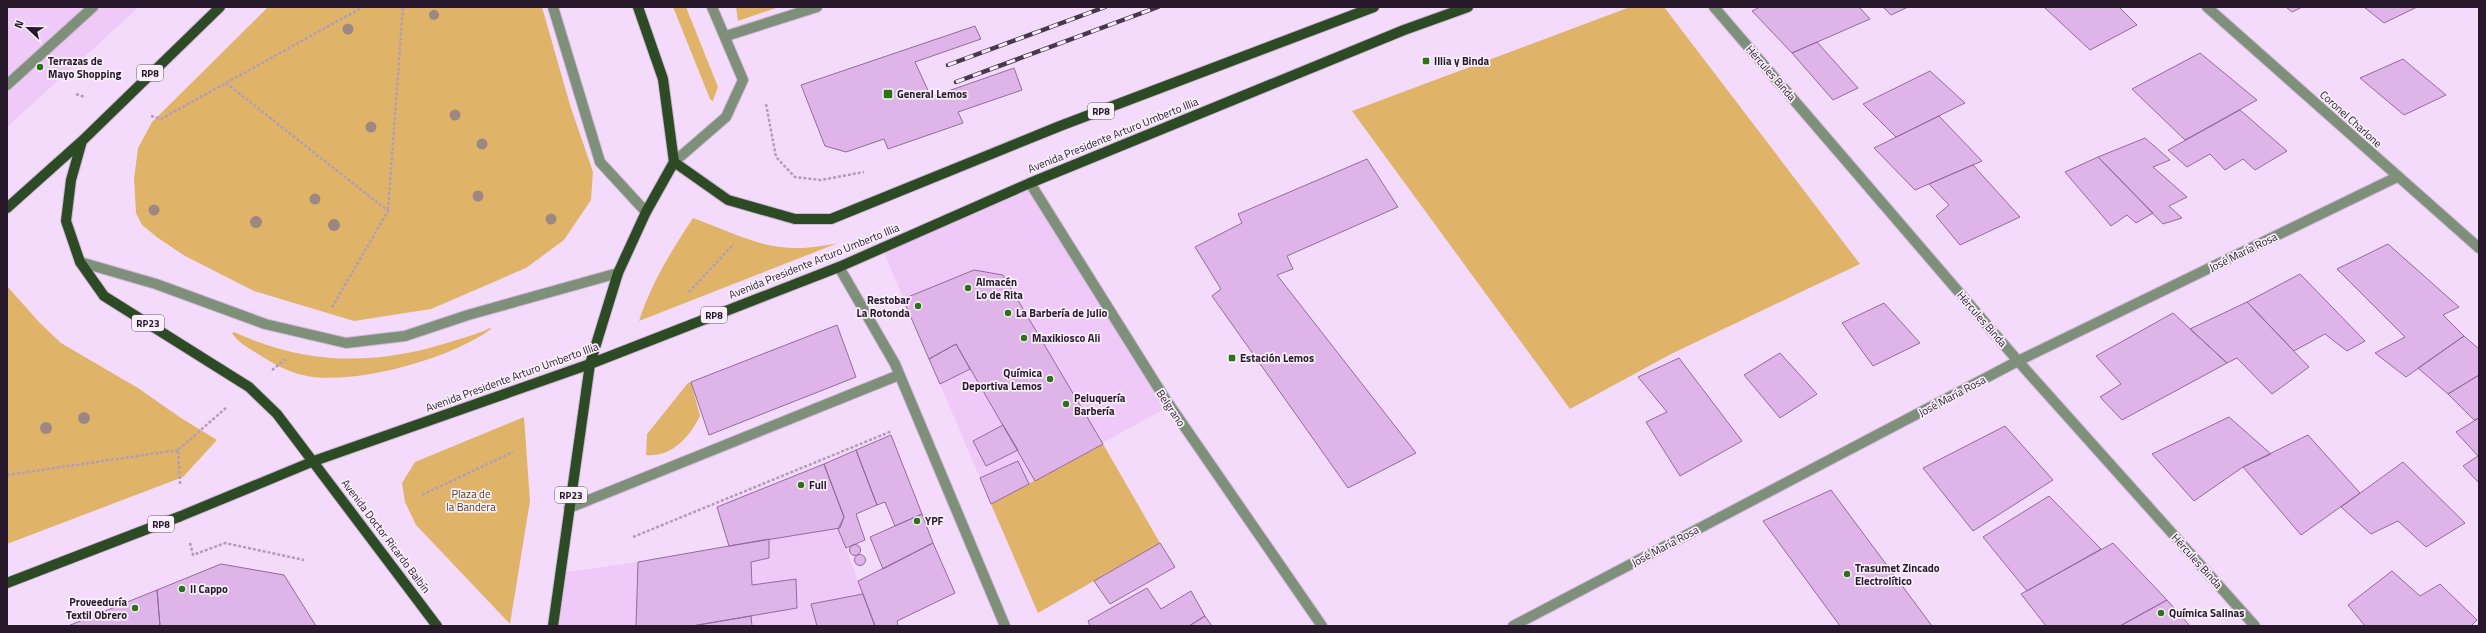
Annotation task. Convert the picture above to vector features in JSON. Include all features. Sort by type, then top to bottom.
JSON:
[{"type":"main road","name":"RP8","points":[[7,208],[82,141],[220,7]]},
{"type":"main road","points":[[638,7],[663,79],[674,162]]},
{"type":"main road","name":"RP8","points":[[674,162],[728,200],[795,219],[831,219],[1068,123],[1374,7]]},
{"type":"main road","name":"Avenida Presidente Arturo Umberto Illia","points":[[7,583],[181,516],[314,461],[590,364],[839,267],[1030,183],[1397,33],[1468,7]]},
{"type":"main road","name":"RP23","points":[[82,141],[71,180],[66,221],[80,262],[104,296],[249,388],[277,414],[314,461]]},
{"type":"main road","name":"RP23","points":[[553,626],[590,364],[618,274],[646,212],[674,162]]},
{"type":"main road","name":"Avenida Doctor Ricardo Balbín","points":[[314,461],[437,626]]},
{"type":"street","points":[[7,85],[93,7]]},
{"type":"street","points":[[553,7],[600,162],[646,212]]},
{"type":"street","points":[[674,162],[726,117],[743,80],[726,36],[712,7]]},
{"type":"street","points":[[726,36],[816,7]]},
{"type":"street","name":"Hércules Binda","points":[[1714,7],[2018,361],[2255,626]]},
{"type":"street","name":"Coronel Charlone","points":[[2207,7],[2397,177],[2479,248]]},
{"type":"street","name":"José María Rosa","points":[[1513,626],[2018,361],[2397,177]]},
{"type":"street","name":"Belgrano","points":[[1030,183],[1164,398],[1322,626]]},
{"type":"street","points":[[80,262],[156,284],[265,324],[315,337],[346,342],[405,336],[468,315],[618,274]]},
{"type":"street","points":[[839,267],[899,375],[1005,626]]},
{"type":"street","points":[[569,508],[899,375]]},
{"type":"path","points":[[76,94],[161,119],[363,7]]},
{"type":"path","points":[[388,211],[403,7]]},
{"type":"path","points":[[765,101],[776,157],[795,177],[822,180],[870,171]]},
{"type":"path","points":[[688,294],[734,244]]},
{"type":"path","points":[[633,537],[894,430],[896,438]]},
{"type":"path","points":[[7,474],[178,450]]},
{"type":"path","points":[[422,495],[513,452]]},
{"type":"shaded area","name":"Terrazas de Mayo Shopping","points":[[7,7],[139,7],[7,127]]},
{"type":"shaded area","points":[[1030,183],[1170,406],[991,504],[882,248]]},
{"type":"shaded area","points":[[838,527],[875,626],[553,626],[560,573],[644,561]]},
{"type":"green space","points":[[268,7],[542,7],[570,105],[593,172],[591,200],[564,240],[526,268],[431,309],[354,321],[254,291],[185,256],[158,238],[142,225],[136,213],[134,179],[138,148],[152,122]]},
{"type":"green space","points":[[673,7],[686,7],[718,87],[713,101],[710,99]]},
{"type":"green space","points":[[736,7],[779,7],[738,21]]},
{"type":"green space","points":[[1630,7],[1664,7],[1860,264],[1671,354],[1570,409],[1352,111]]},
{"type":"green space","points":[[693,218],[747,239],[779,247],[816,247],[838,243],[639,321],[649,294],[662,268]]},
{"type":"green space","points":[[7,286],[39,322],[61,343],[138,388],[181,418],[217,440],[183,477],[7,544]]},
{"type":"green space","points":[[490,328],[491,329],[473,340],[451,351],[427,360],[373,374],[323,378],[302,375],[279,366],[244,345],[237,340],[232,333],[234,332],[261,343],[288,351],[314,356],[368,358],[422,350],[470,336]]},
{"type":"green space","points":[[691,382],[700,416],[696,424],[685,438],[672,449],[664,453],[646,455],[647,434],[688,383]]},
{"type":"green space","name":"Plaza de la Bandera","points":[[524,417],[530,501],[510,624],[416,525],[405,502],[402,483],[415,462]]},
{"type":"green space","points":[[1103,444],[1160,543],[1038,613],[991,504]]},
{"type":"building","points":[[1760,7],[1859,7],[1870,19],[1792,53],[1752,11]]},
{"type":"building","points":[[1883,7],[1908,7],[1891,15]]},
{"type":"building","points":[[2044,7],[2119,7],[2137,25],[2090,50]]},
{"type":"building","points":[[2286,7],[2302,7],[2292,12]]},
{"type":"building","points":[[2364,7],[2417,7],[2384,23]]},
{"type":"building","name":"General Lemos","points":[[975,26],[981,39],[915,62],[931,97],[1014,68],[1022,90],[958,112],[963,123],[888,149],[884,139],[846,152],[825,146],[801,85]]},
{"type":"building","points":[[1817,42],[1858,88],[1833,100],[1792,53]]},
{"type":"building","points":[[2200,53],[2257,100],[2185,140],[2132,89]]},
{"type":"building","points":[[2403,59],[2446,95],[2404,115],[2360,78]]},
{"type":"building","points":[[1930,71],[1965,103],[1896,137],[1863,104]]},
{"type":"building","points":[[2240,110],[2287,151],[2255,170],[2243,159],[2225,170],[2210,154],[2187,167],[2168,150]]},
{"type":"building","points":[[1939,116],[1982,161],[1915,190],[1874,148]]},
{"type":"building","points":[[2145,138],[2170,160],[2153,167],[2187,197],[2169,206],[2182,218],[2163,224],[2098,157]]},
{"type":"building","points":[[2098,157],[2153,213],[2136,223],[2127,215],[2111,226],[2065,172]]},
{"type":"building","points":[[1367,159],[1398,207],[1287,256],[1293,269],[1277,275],[1416,453],[1348,488],[1212,296],[1221,289],[1195,247],[1242,223],[1238,214]]},
{"type":"building","points":[[1973,165],[2020,217],[1960,245],[1936,216],[1949,205],[1929,184]]},
{"type":"building","points":[[2388,244],[2459,307],[2443,315],[2464,336],[2406,377],[2375,353],[2405,337],[2337,269]]},
{"type":"building","points":[[974,270],[1003,275],[1103,444],[1035,481],[956,344],[929,359],[903,299]]},
{"type":"building","points":[[2300,274],[2365,341],[2347,351],[2325,334],[2294,351],[2247,302]]},
{"type":"building","points":[[2247,302],[2309,367],[2272,394],[2237,358],[2227,363],[2190,329]]},
{"type":"building","points":[[1884,303],[1920,343],[1873,366],[1842,323]]},
{"type":"building","points":[[2173,313],[2227,363],[2122,420],[2100,397],[2121,384],[2096,356]]},
{"type":"building","points":[[837,325],[856,377],[709,435],[691,382]]},
{"type":"building","points":[[2464,336],[2479,349],[2479,375],[2448,394],[2418,368]]},
{"type":"building","points":[[956,344],[970,369],[940,384],[929,359]]},
{"type":"building","points":[[1780,353],[1817,394],[1780,418],[1744,375]]},
{"type":"building","points":[[1679,358],[1742,441],[1680,476],[1646,422],[1667,412],[1638,377]]},
{"type":"building","points":[[2479,375],[2479,418],[2474,420],[2448,394]]},
{"type":"building","points":[[2229,417],[2271,454],[2243,467],[2194,501],[2152,454]]},
{"type":"building","points":[[2479,418],[2479,483],[2463,466],[2478,456],[2456,432]]},
{"type":"building","points":[[1003,425],[1018,450],[986,466],[973,441]]},
{"type":"building","points":[[2005,426],[2053,480],[1973,531],[1923,468]]},
{"type":"building","points":[[891,435],[922,514],[895,526],[885,502],[877,505],[856,450]]},
{"type":"building","points":[[2308,435],[2360,493],[2301,535],[2243,467]]},
{"type":"building","points":[[856,450],[877,505],[856,514],[865,540],[846,548],[838,529],[844,517],[824,464]]},
{"type":"building","points":[[1018,461],[1029,484],[991,504],[980,478]]},
{"type":"building","points":[[2403,462],[2465,523],[2426,547],[2398,521],[2371,534],[2341,507]]},
{"type":"building","name":"Full","points":[[824,464],[844,517],[840,528],[729,546],[717,507]]},
{"type":"building","name":"Trasumet Zincado Electrolítico","points":[[1831,490],[1932,626],[1840,626],[1763,521]]},
{"type":"building","points":[[2049,496],[2101,549],[2027,591],[1983,537]]},
{"type":"building","points":[[922,514],[933,543],[883,569],[870,537]]},
{"type":"building","points":[[769,539],[769,558],[751,562],[752,585],[796,579],[797,608],[692,626],[636,626],[638,562]]},
{"type":"building","points":[[933,543],[955,593],[897,621],[898,626],[875,626],[858,581]]},
{"type":"building","points":[[1160,543],[1175,567],[1110,604],[1094,581]]},
{"type":"building","points":[[2113,543],[2167,600],[2120,626],[2046,626],[2021,594]]},
{"type":"building","points":[[855,544],[859,546],[861,550],[859,554],[855,556],[851,554],[849,550],[851,546]]},
{"type":"building","points":[[860,554],[864,556],[866,560],[864,564],[860,566],[856,564],[854,560],[856,556]]},
{"type":"building","points":[[221,564],[284,575],[316,626],[160,626],[157,590]]},
{"type":"building","points":[[2392,571],[2420,596],[2440,584],[2477,620],[2471,626],[2365,626],[2348,605]]},
{"type":"building","points":[[1147,588],[1161,609],[1191,591],[1205,616],[1189,626],[1090,626],[1088,621]]},
{"type":"building","name":"Proveeduría Textil Obrero","points":[[157,590],[160,626],[68,626]]},
{"type":"building","points":[[863,594],[875,626],[817,626],[811,604]]},
{"type":"building","name":"Química Salinas","points":[[2167,600],[2190,626],[2120,626]]},
{"type":"building","points":[[751,616],[752,626],[692,626]]},
{"type":"building","points":[[1205,616],[1212,626],[1189,626]]},
{"type":"railway","points":[[948,65],[1105,7]]},
{"type":"railway","points":[[956,82],[1158,7]]},
{"type":"place","name":"Illia y Binda","points":[[1426,61]]},
{"type":"place","name":"Terrazas de Mayo Shopping","points":[[40,67]]},
{"type":"place","name":"General Lemos","points":[[888,94]]},
{"type":"place","name":"Almacén Lo de Rita","points":[[968,288]]},
{"type":"place","name":"Restobar La Rotonda","points":[[918,306]]},
{"type":"place","name":"La Barbería de Julio","points":[[1008,313]]},
{"type":"place","name":"Maxikiosco Ali","points":[[1024,338]]},
{"type":"place","name":"Estación Lemos","points":[[1232,358]]},
{"type":"place","name":"Química Deportiva Lemos","points":[[1050,379]]},
{"type":"place","name":"Peluquería Barbería","points":[[1066,404]]},
{"type":"place","name":"Full","points":[[801,485]]},
{"type":"place","name":"YPF","points":[[917,521]]},
{"type":"place","name":"Trasumet Zincado Electrolítico","points":[[1847,574]]},
{"type":"place","name":"Il Cappo","points":[[182,589]]},
{"type":"place","name":"Proveeduría Textil Obrero","points":[[135,608]]},
{"type":"place","name":"Química Salinas","points":[[2161,613]]}]
